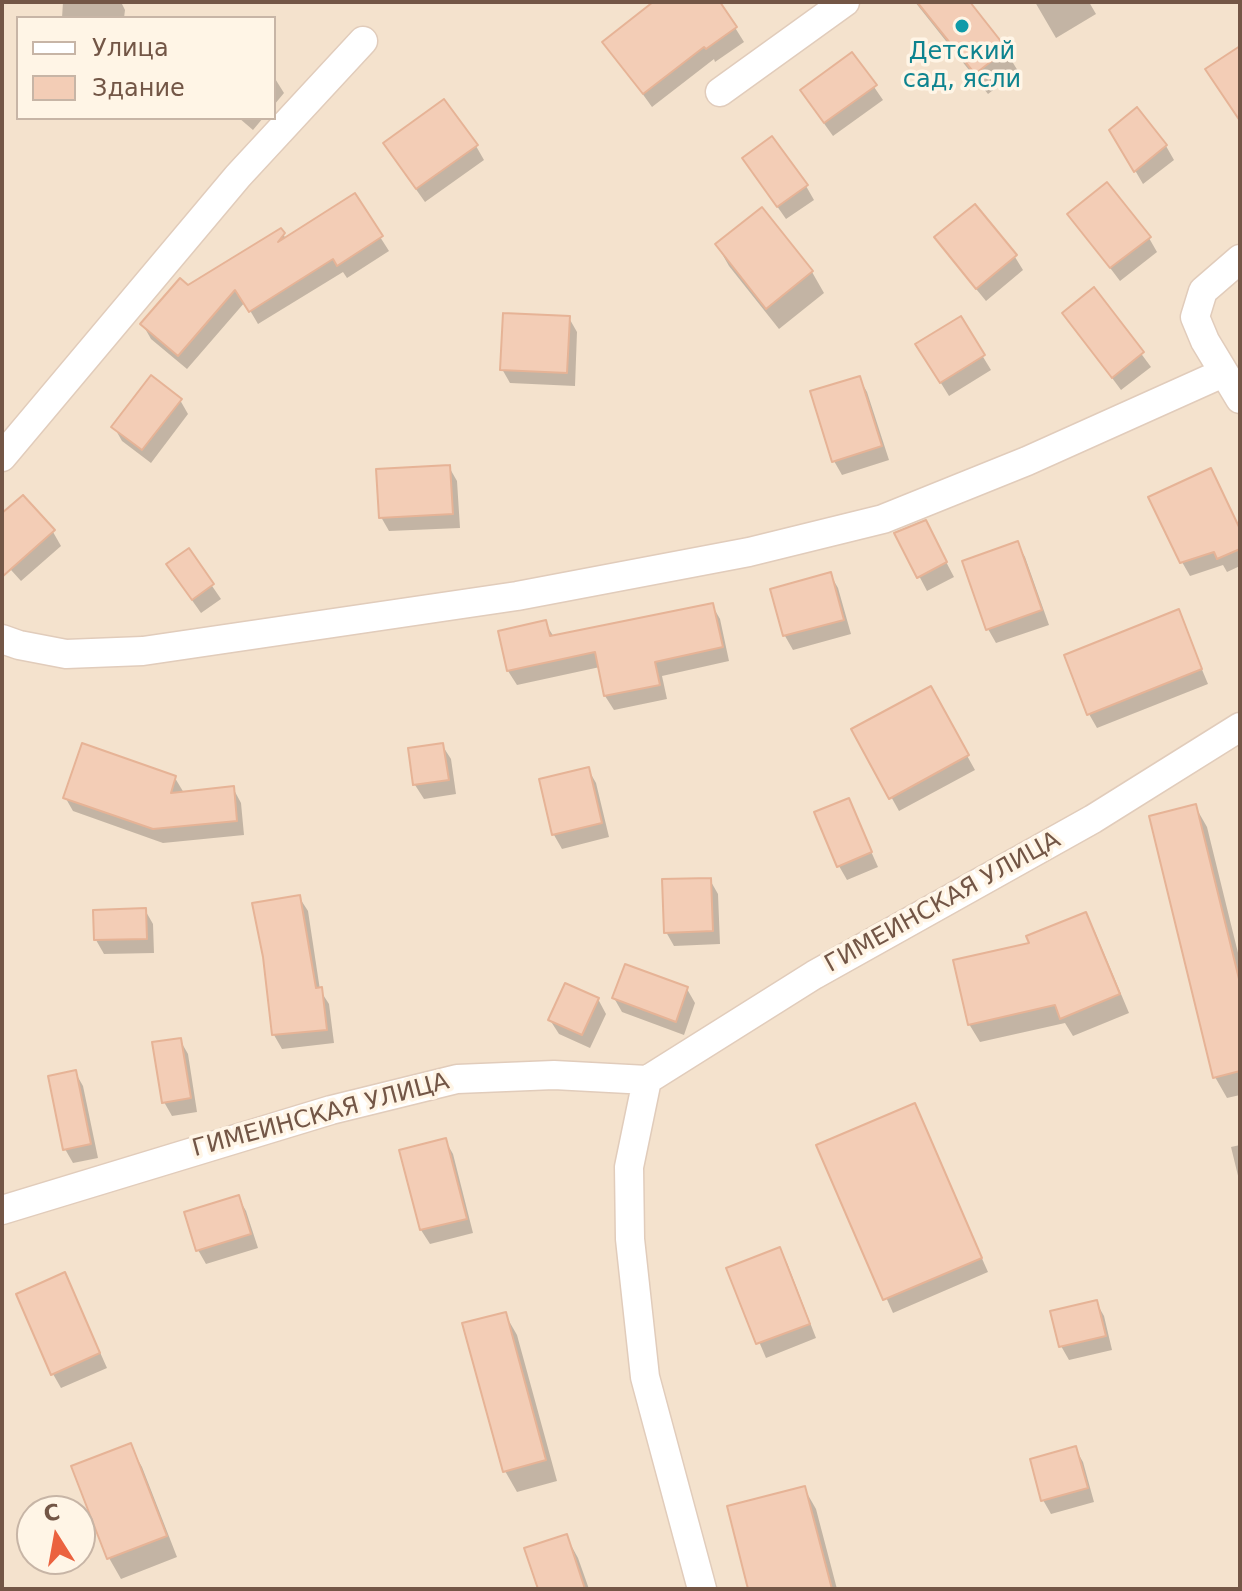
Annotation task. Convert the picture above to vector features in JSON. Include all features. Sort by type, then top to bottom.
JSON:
[{"type":"street","points":[[720,92],[845,2]]},
{"type":"street","points":[[2,457],[238,176],[363,41]]},
{"type":"street","points":[[1240,259],[1203,291],[1195,317],[1205,341],[1240,399]]},
{"type":"street","points":[[2,639],[66,654],[143,651],[517,596],[749,552],[883,519],[1027,461],[1223,373]]},
{"type":"street","name":"ГИМЕИНСКАЯ УЛИЦА","points":[[2,1210],[331,1110],[457,1079],[554,1075],[647,1080],[814,975],[1080,827],[1240,727]]},
{"type":"street","points":[[647,1080],[629,1167],[630,1239],[645,1377],[702,1589]]},
{"type":"shaded area","points":[[2,2],[1240,2],[1240,1589],[2,1589]]},
{"type":"building","points":[[653,2],[720,2],[737,27],[706,49],[704,47],[643,94],[602,42]]},
{"type":"building","name":"Детский сад, ясли","points":[[917,2],[970,2],[1007,49],[975,74]]},
{"type":"building","points":[[1240,46],[1240,121],[1205,69]]},
{"type":"building","points":[[852,52],[877,85],[824,123],[800,90]]},
{"type":"building","points":[[444,99],[478,145],[416,189],[383,143]]},
{"type":"building","points":[[1137,107],[1167,145],[1134,172],[1109,130]]},
{"type":"building","points":[[772,136],[808,185],[777,207],[742,158]]},
{"type":"building","points":[[1107,182],[1151,237],[1110,268],[1067,214]]},
{"type":"building","points":[[355,193],[383,236],[337,266],[333,259],[249,312],[235,290],[178,356],[140,324],[180,278],[188,285],[281,228],[285,233],[278,242]]},
{"type":"building","points":[[975,204],[1017,255],[976,289],[934,237]]},
{"type":"building","points":[[762,207],[813,271],[766,309],[715,244]]},
{"type":"building","points":[[1094,287],[1144,352],[1112,378],[1062,313]]},
{"type":"building","points":[[503,313],[570,316],[567,373],[500,370]]},
{"type":"building","points":[[961,316],[985,355],[940,383],[915,344]]},
{"type":"building","points":[[151,375],[182,399],[142,450],[111,427]]},
{"type":"building","points":[[860,376],[882,446],[832,462],[810,391]]},
{"type":"building","points":[[450,465],[453,514],[379,518],[376,469]]},
{"type":"building","points":[[1211,468],[1240,529],[1240,549],[1217,559],[1214,552],[1180,563],[1148,497]]},
{"type":"building","points":[[23,495],[55,530],[2,577],[2,513]]},
{"type":"building","points":[[926,520],[947,562],[917,578],[894,533]]},
{"type":"building","points":[[1018,541],[1042,610],[986,630],[962,561]]},
{"type":"building","points":[[189,548],[214,584],[192,600],[166,564]]},
{"type":"building","points":[[831,572],[844,620],[783,636],[770,589]]},
{"type":"building","points":[[713,603],[723,647],[655,662],[660,685],[604,696],[595,652],[507,671],[498,631],[546,620],[550,636]]},
{"type":"building","points":[[1179,609],[1202,669],[1087,715],[1064,655]]},
{"type":"building","points":[[931,686],[969,755],[889,799],[851,729]]},
{"type":"building","points":[[82,743],[176,776],[171,793],[234,786],[237,821],[153,829],[63,798]]},
{"type":"building","points":[[443,743],[449,780],[413,785],[408,748]]},
{"type":"building","points":[[589,767],[602,823],[552,835],[539,779]]},
{"type":"building","points":[[849,798],[872,852],[837,867],[814,812]]},
{"type":"building","points":[[1196,804],[1240,983],[1240,1071],[1213,1078],[1149,816]]},
{"type":"building","points":[[711,878],[713,931],[664,933],[662,879]]},
{"type":"building","points":[[300,895],[316,988],[322,987],[327,1030],[272,1035],[263,957],[252,903]]},
{"type":"building","points":[[146,908],[147,939],[94,940],[93,910]]},
{"type":"building","points":[[1086,912],[1120,994],[1060,1019],[1055,1005],[968,1025],[953,960],[1029,943],[1026,936]]},
{"type":"building","points":[[625,964],[688,987],[676,1022],[612,998]]},
{"type":"building","points":[[565,983],[599,998],[582,1035],[548,1020]]},
{"type":"building","points":[[181,1038],[191,1098],[162,1103],[152,1042]]},
{"type":"building","points":[[76,1070],[91,1144],[63,1150],[48,1076]]},
{"type":"building","points":[[915,1103],[982,1258],[883,1300],[816,1145]]},
{"type":"building","points":[[446,1138],[467,1219],[420,1230],[399,1150]]},
{"type":"building","points":[[239,1195],[251,1234],[196,1251],[184,1212]]},
{"type":"building","points":[[780,1247],[810,1324],[756,1344],[726,1268]]},
{"type":"building","points":[[65,1272],[100,1353],[51,1375],[16,1294]]},
{"type":"building","points":[[1097,1300],[1106,1336],[1059,1347],[1050,1311]]},
{"type":"building","points":[[506,1312],[546,1460],[503,1472],[462,1323]]},
{"type":"building","points":[[131,1443],[167,1536],[107,1559],[96,1531],[96,1495],[82,1495],[71,1466]]},
{"type":"building","points":[[1076,1446],[1088,1488],[1041,1501],[1030,1459]]},
{"type":"building","points":[[805,1486],[832,1589],[748,1589],[727,1506]]},
{"type":"building","points":[[567,1534],[585,1589],[538,1589],[524,1548]]},
{"type":"place","name":"Детский сад, ясли","points":[[962,26]]}]
